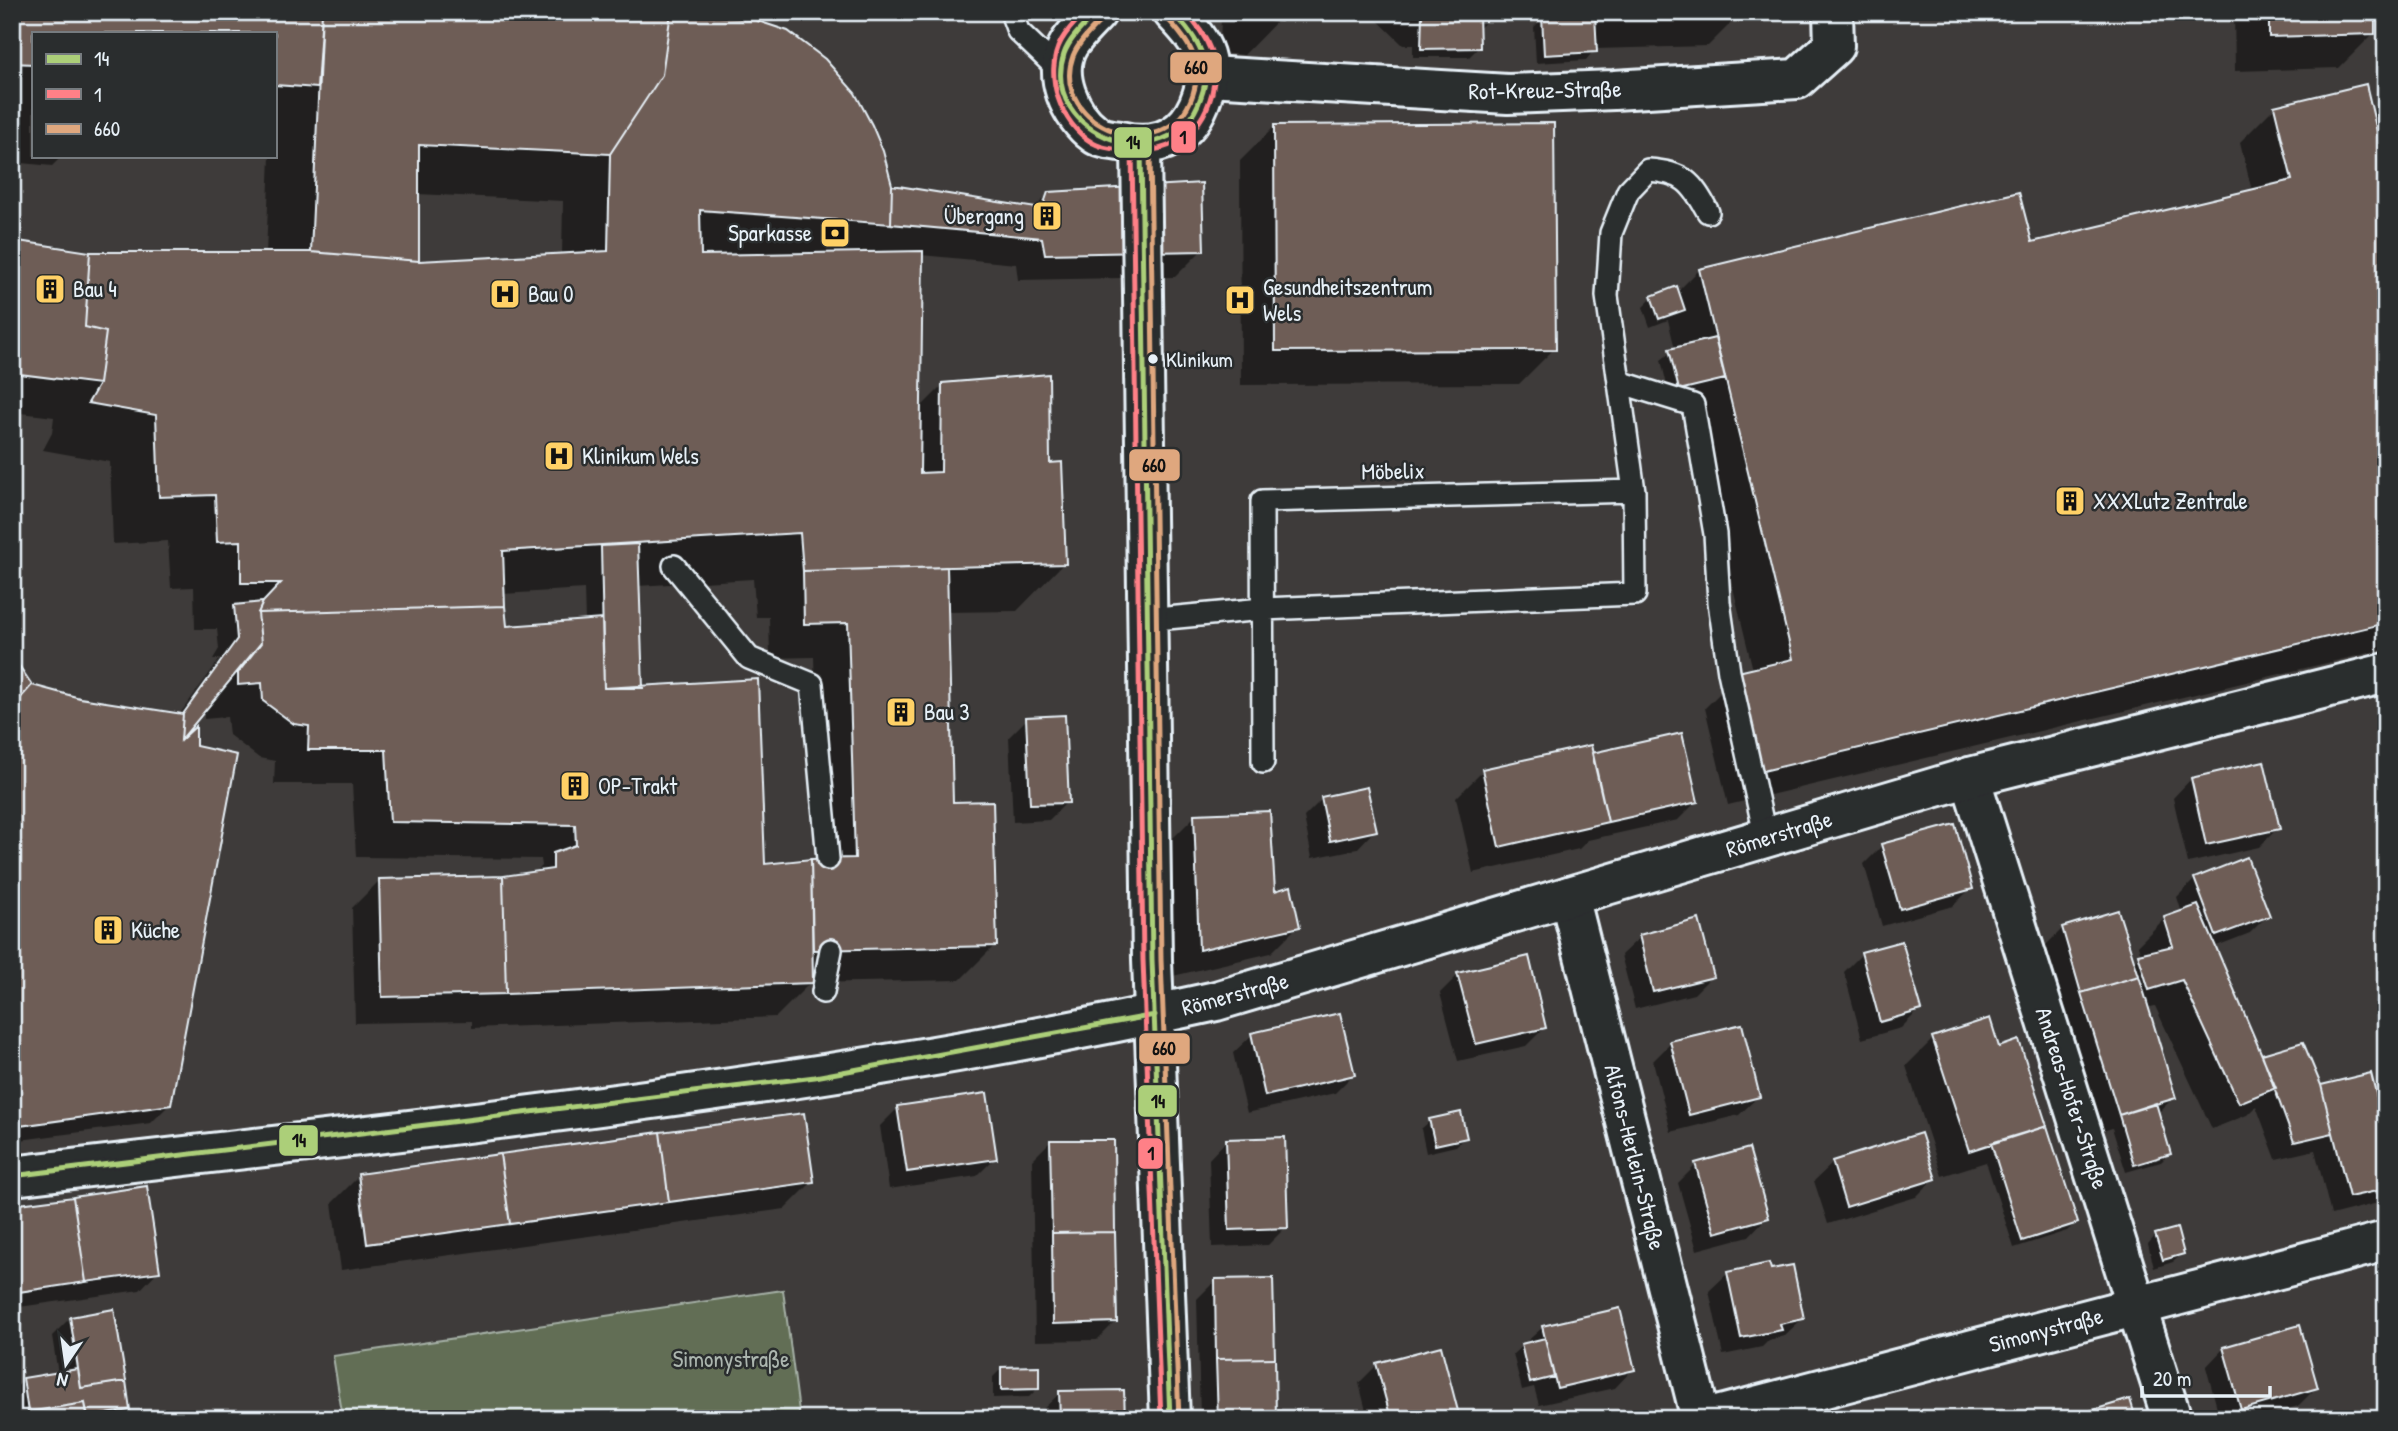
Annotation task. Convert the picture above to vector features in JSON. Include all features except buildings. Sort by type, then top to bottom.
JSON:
[{"type":"main road","points":[[1097,12],[1068,46],[1062,73],[1068,103],[1096,135],[1141,146],[1171,138],[1196,115],[1209,76],[1200,40],[1173,12]]},
{"type":"main road","name":"Rot-Kreuz-Straße","points":[[1209,76],[1508,94],[1797,79],[1834,47],[1833,12]]},
{"type":"main road","points":[[1141,146],[1154,1015],[1170,1419]]},
{"type":"main road","name":"Römerstraße","points":[[12,1176],[815,1077],[1154,1015],[1216,1001],[1970,777],[2386,673]]},
{"type":"main road","name":"Andreas-Hofer-Straße","points":[[1970,777],[2172,1419]]},
{"type":"main road","name":"Alfons-Herlein-Straße","points":[[1569,896],[1701,1419]]},
{"type":"main road","name":"Simonystraße","points":[[1706,1419],[2386,1241]]},
{"type":"lane","points":[[1011,12],[1018,31],[1062,73]]},
{"type":"lane","points":[[1146,620],[1263,610],[1635,594],[1634,491],[1607,296],[1611,233],[1628,191],[1648,170],[1672,172],[1694,187],[1708,212]]},
{"type":"lane","points":[[1619,382],[1693,405],[1715,534],[1719,602],[1729,672],[1766,839]]},
{"type":"lane","name":"Möbelix","points":[[1263,762],[1262,501],[1634,491]]},
{"type":"lane","points":[[674,566],[749,658],[813,684],[828,859]]},
{"type":"lane","points":[[823,992],[831,950]]},
{"type":"green space","name":"Simonystraße","points":[[783,1290],[800,1419],[343,1419],[333,1356]]},
{"type":"transit line","name":"1","points":[[1085,12],[1066,33],[1056,54],[1054,68],[1058,97],[1064,111],[1081,135],[1099,146],[1135,151],[1165,147],[1189,133],[1199,122],[1212,93],[1214,70],[1210,49],[1200,30],[1185,12]]},
{"type":"transit line","name":"14","points":[[1097,12],[1070,42],[1064,54],[1061,83],[1070,107],[1088,126],[1112,139],[1138,143],[1163,139],[1185,124],[1201,97],[1205,84],[1201,51],[1173,12]]},
{"type":"transit line","name":"660","points":[[1103,18],[1086,36],[1073,56],[1070,81],[1078,103],[1093,120],[1114,131],[1137,135],[1160,131],[1179,118],[1193,94],[1197,71],[1192,52],[1167,18]]},
{"type":"transit line","name":"1","points":[[1132,147],[1143,960],[1161,1419]]},
{"type":"transit line","name":"14","points":[[1141,147],[1152,960],[1170,1419]]},
{"type":"transit line","name":"660","points":[[1150,147],[1161,960],[1179,1419]]},
{"type":"transit line","name":"14","points":[[12,1176],[815,1077],[1155,1015]]},
{"type":"place","name":"Übergang","points":[[1047,216]]},
{"type":"place","name":"Sparkasse","points":[[835,233]]},
{"type":"place","name":"Bau 4","points":[[50,289]]},
{"type":"place","name":"Bau 0","points":[[505,294]]},
{"type":"place","name":"Gesundheitszentrum Wels","points":[[1240,300]]},
{"type":"place","name":"Klinikum","points":[[1153,359]]},
{"type":"place","name":"Klinikum Wels","points":[[559,456]]},
{"type":"place","name":"XXXLutz Zentrale","points":[[2070,501]]},
{"type":"place","name":"Bau 3","points":[[901,712]]},
{"type":"place","name":"OP-Trakt","points":[[575,786]]},
{"type":"place","name":"Küche","points":[[108,930]]}]
